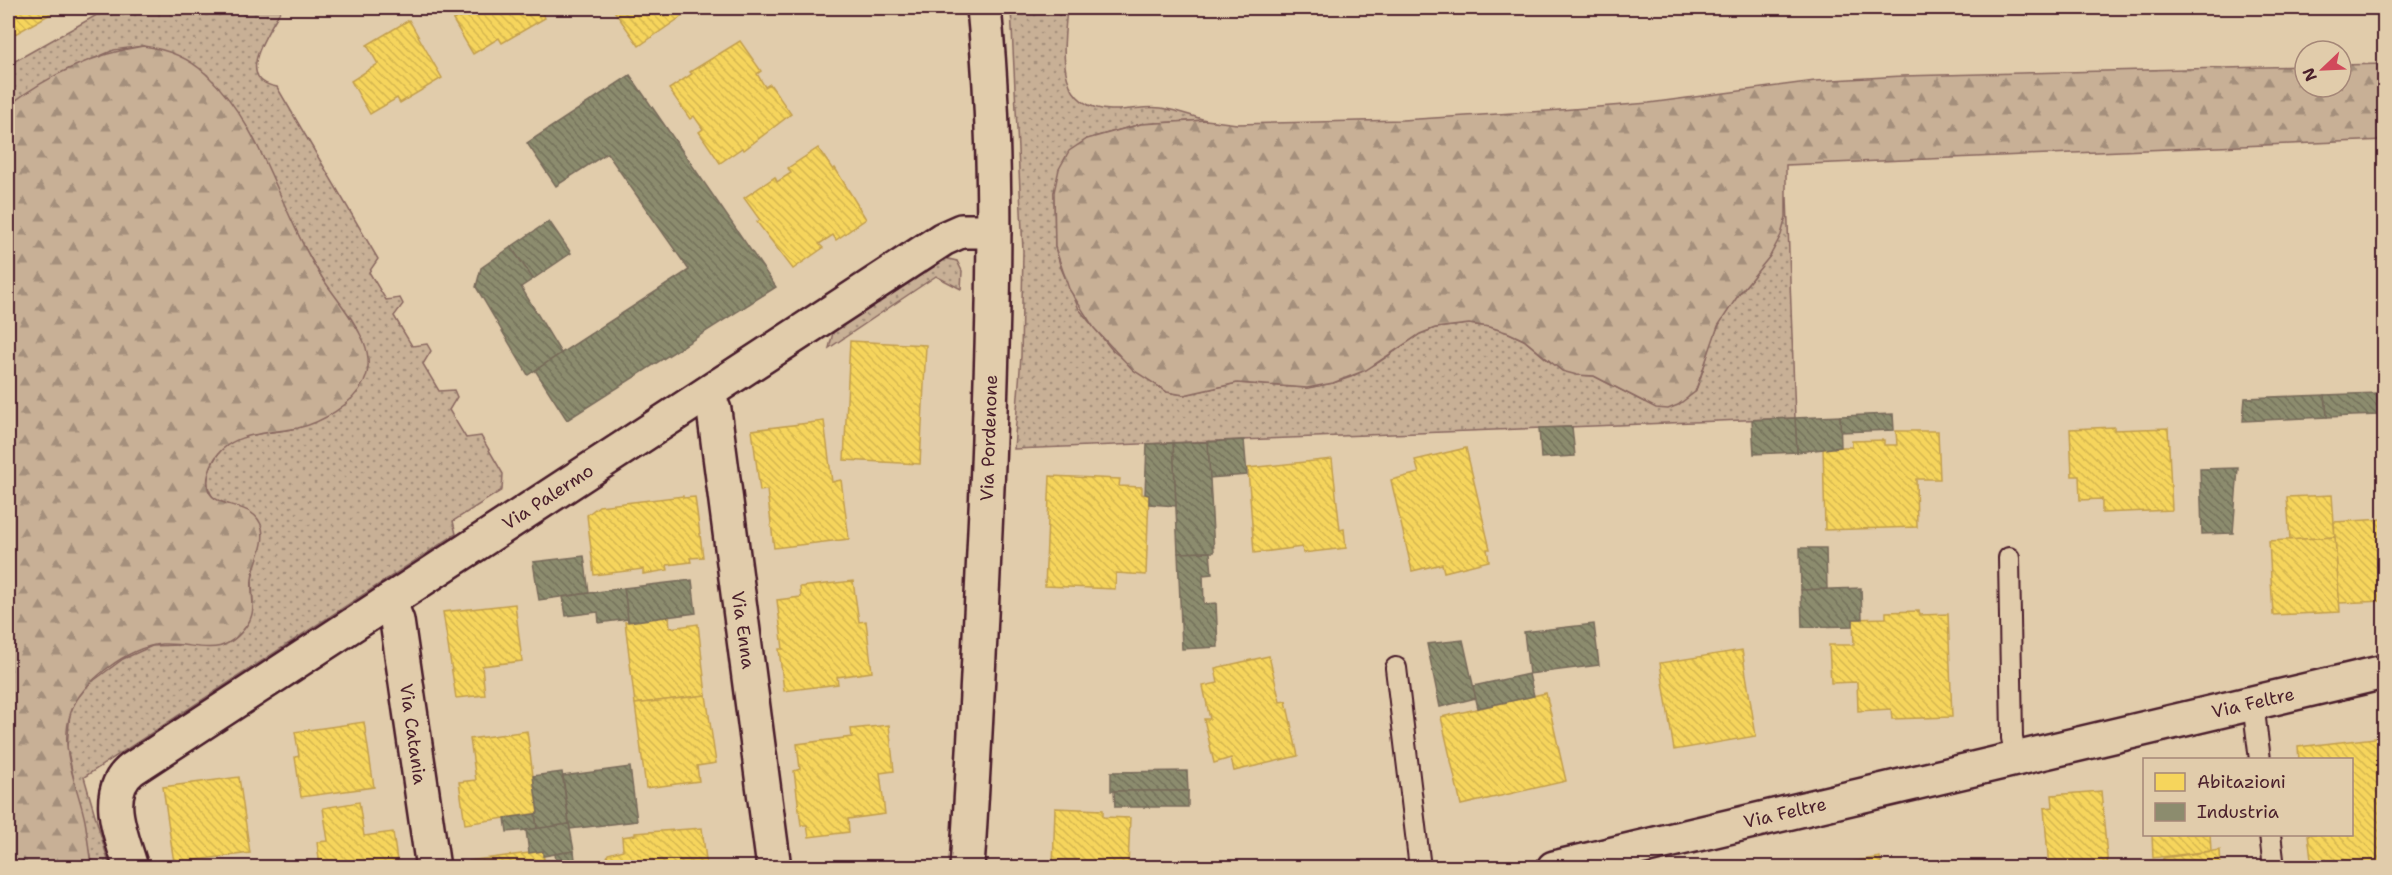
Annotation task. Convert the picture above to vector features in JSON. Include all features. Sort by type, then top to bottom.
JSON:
[{"type":"street","name":"Via Pordenone","points":[[967,867],[983,584],[994,231],[991,92],[984,8]]},
{"type":"street","name":"Via Palermo","points":[[131,867],[115,806],[116,791],[122,778],[132,769],[943,239],[961,231],[994,231]]},
{"type":"street","name":"Via Enna","points":[[707,394],[714,410],[774,867]]},
{"type":"street","name":"Via Catania","points":[[389,601],[397,621],[433,867]]},
{"type":"street","name":"Via Feltre","points":[[1554,867],[2385,672]]},
{"type":"lane","points":[[2009,558],[2012,738],[2016,759]]},
{"type":"lane","points":[[1396,668],[1420,867]]},
{"type":"lane","points":[[2253,703],[2260,758]]},
{"type":"lane","points":[[2270,836],[2274,867]]},
{"type":"green space","points":[[109,8],[282,8],[258,53],[257,75],[264,82],[277,87],[378,259],[369,272],[386,300],[400,298],[403,304],[394,316],[412,346],[427,344],[431,351],[423,364],[439,391],[454,390],[457,397],[449,410],[466,438],[481,436],[503,474],[502,490],[453,521],[456,534],[84,777],[110,867],[92,867],[67,747],[70,712],[77,699],[89,684],[123,659],[152,646],[178,645],[253,603],[252,579],[255,566],[239,507],[223,504],[213,497],[208,484],[211,467],[218,453],[239,438],[309,424],[329,414],[353,396],[328,288],[303,245],[247,127],[229,100],[205,73],[143,46],[114,50],[65,71],[8,106],[8,65]]},
{"type":"green space","points":[[1011,8],[1067,8],[1064,40],[1066,73],[1079,99],[1092,107],[1111,110],[1161,108],[1206,120],[1141,124],[1087,139],[1054,192],[1055,247],[1061,268],[1079,309],[1113,351],[1167,392],[1184,395],[1237,383],[1307,388],[1333,383],[1351,377],[1379,362],[1420,334],[1435,328],[1469,324],[1509,333],[1524,340],[1549,361],[1577,375],[1594,376],[1644,402],[1695,392],[1720,323],[1771,252],[1779,236],[1787,197],[1795,418],[1014,449],[1021,356],[1023,251]]},
{"type":"green space","points":[[143,46],[177,55],[199,68],[225,95],[241,117],[268,167],[303,244],[364,342],[368,362],[367,372],[364,382],[352,398],[326,417],[298,428],[245,437],[223,449],[215,459],[209,472],[208,486],[211,495],[218,501],[249,511],[257,518],[262,528],[261,548],[252,579],[253,608],[247,625],[238,636],[218,647],[162,644],[136,651],[108,667],[85,689],[71,712],[67,740],[68,754],[85,821],[92,867],[8,867],[8,106],[39,85],[71,68],[106,55]]},
{"type":"green space","points":[[2384,64],[2384,140],[1786,165],[1786,217],[1781,235],[1770,256],[1739,294],[1718,326],[1695,392],[1678,405],[1668,409],[1656,408],[1594,376],[1562,371],[1524,340],[1509,333],[1469,324],[1435,328],[1420,334],[1366,370],[1333,383],[1307,388],[1237,383],[1184,395],[1167,392],[1133,370],[1094,328],[1069,289],[1055,247],[1054,192],[1059,169],[1069,151],[1087,139],[1141,124],[1206,120],[1237,124],[1402,120],[1547,111],[1649,103],[1815,81],[1902,76],[2293,66],[2293,99],[2353,99],[2353,65]]},
{"type":"green space","points":[[944,258],[957,261],[962,271],[961,289],[936,276],[829,348],[834,329]]},
{"type":"building: Abitazioni","points":[[8,8],[61,8],[8,38]]},
{"type":"building: Abitazioni","points":[[476,8],[539,8],[545,18],[502,43],[499,38],[473,54],[453,20]]},
{"type":"building: Abitazioni","points":[[612,8],[694,8],[639,46]]},
{"type":"building: Abitazioni","points":[[409,20],[442,78],[400,103],[397,98],[370,114],[351,81],[378,64],[367,45]]},
{"type":"building: Abitazioni","points":[[740,41],[761,71],[757,74],[765,87],[770,84],[791,114],[744,150],[742,148],[720,163],[699,132],[703,129],[694,116],[690,119],[669,89],[692,74],[690,72]]},
{"type":"building: Abitazioni","points":[[818,148],[833,170],[835,168],[866,219],[836,240],[833,235],[819,244],[823,248],[793,269],[757,222],[760,220],[744,198],[775,177],[777,182],[791,173],[788,168]]},
{"type":"building: Abitazioni","points":[[850,341],[926,345],[920,464],[844,460]]},
{"type":"building: Abitazioni","points":[[824,421],[832,482],[841,480],[849,539],[774,548],[767,490],[760,491],[752,430]]},
{"type":"building: Abitazioni","points":[[2114,427],[2114,430],[2168,428],[2172,510],[2102,513],[2102,499],[2080,500],[2079,476],[2072,476],[2070,429]]},
{"type":"building: Abitazioni","points":[[1896,431],[1938,431],[1940,479],[1916,479],[1917,527],[1825,530],[1823,447],[1852,447],[1852,441],[1884,440],[1884,445],[1897,445]]},
{"type":"building: Abitazioni","points":[[1466,448],[1490,549],[1487,549],[1489,561],[1444,572],[1442,564],[1412,571],[1391,480],[1419,473],[1415,460]]},
{"type":"building: Abitazioni","points":[[1332,459],[1340,530],[1344,529],[1346,548],[1303,553],[1302,547],[1254,553],[1248,468]]},
{"type":"building: Abitazioni","points":[[1050,476],[1120,479],[1119,486],[1142,487],[1142,494],[1149,495],[1146,575],[1116,573],[1115,589],[1045,586]]},
{"type":"building: Abitazioni","points":[[2332,495],[2335,537],[2290,540],[2287,497]]},
{"type":"building: Abitazioni","points":[[683,496],[683,498],[695,497],[703,557],[690,558],[691,562],[667,565],[668,570],[643,574],[643,569],[594,575],[587,515],[599,506]]},
{"type":"building: Abitazioni","points":[[2384,519],[2384,601],[2339,603],[2334,522]]},
{"type":"building: Abitazioni","points":[[2335,537],[2340,612],[2273,615],[2269,541]]},
{"type":"building: Abitazioni","points":[[853,581],[859,622],[866,621],[872,672],[837,677],[838,684],[784,691],[779,649],[783,649],[777,600],[801,597],[800,587]]},
{"type":"building: Abitazioni","points":[[515,604],[522,661],[482,666],[485,695],[456,698],[443,612]]},
{"type":"building: Abitazioni","points":[[1919,611],[1920,615],[1948,614],[1952,717],[1892,719],[1891,709],[1858,711],[1857,682],[1831,683],[1829,645],[1854,645],[1853,619],[1886,618],[1886,612]]},
{"type":"building: Abitazioni","points":[[669,616],[670,628],[698,624],[706,695],[635,704],[625,622]]},
{"type":"building: Abitazioni","points":[[1742,650],[1756,736],[1674,750],[1660,663]]},
{"type":"building: Abitazioni","points":[[1269,656],[1280,702],[1286,701],[1298,756],[1234,771],[1231,758],[1214,763],[1204,719],[1210,719],[1203,686],[1218,683],[1215,668]]},
{"type":"building: Abitazioni","points":[[1546,693],[1566,781],[1461,805],[1441,717]]},
{"type":"building: Abitazioni","points":[[706,695],[716,763],[697,766],[699,781],[646,788],[635,704]]},
{"type":"building: Abitazioni","points":[[364,722],[374,787],[301,797],[295,757],[299,756],[295,732]]},
{"type":"building: Abitazioni","points":[[889,725],[894,771],[880,773],[885,814],[848,819],[849,832],[809,837],[807,825],[801,825],[794,771],[800,769],[797,744],[852,737],[851,729]]},
{"type":"building: Abitazioni","points":[[527,731],[538,813],[465,824],[459,782],[476,780],[470,739]]},
{"type":"building: Abitazioni","points":[[2383,737],[2384,868],[2312,868],[2308,836],[2353,836],[2353,758],[2299,758],[2298,747]]},
{"type":"building: Abitazioni","points":[[239,777],[250,853],[174,863],[163,787]]},
{"type":"building: Abitazioni","points":[[2101,791],[2108,868],[2049,868],[2044,808],[2053,807],[2052,795]]},
{"type":"building: Abitazioni","points":[[359,802],[364,836],[393,832],[398,868],[320,868],[317,842],[328,841],[323,808]]},
{"type":"building: Abitazioni","points":[[1055,808],[1103,810],[1103,817],[1130,818],[1128,868],[1053,868]]},
{"type":"building: Abitazioni","points":[[702,828],[707,868],[615,867],[606,862],[608,854],[623,850],[622,837],[635,835],[635,833]]},
{"type":"building: Abitazioni","points":[[2152,836],[2210,836],[2211,851],[2153,858]]},
{"type":"building: Abitazioni","points":[[2220,850],[2221,868],[2163,868],[2163,858]]},
{"type":"building: Abitazioni","points":[[543,851],[545,868],[470,868],[469,861]]},
{"type":"building: Abitazioni","points":[[1880,857],[1882,868],[1833,868],[1833,865]]},
{"type":"building: Industria","points":[[630,75],[776,287],[567,420],[535,370],[689,270],[607,153],[556,186],[527,143]]},
{"type":"building: Industria","points":[[549,221],[571,253],[533,279],[511,247]]},
{"type":"building: Industria","points":[[511,247],[533,279],[521,287],[561,353],[528,375],[476,287],[481,268]]},
{"type":"building: Industria","points":[[2377,393],[2378,415],[2327,417],[2325,395]]},
{"type":"building: Industria","points":[[2325,395],[2327,417],[2243,421],[2245,398]]},
{"type":"building: Industria","points":[[1893,414],[1894,430],[1840,432],[1840,416]]},
{"type":"building: Industria","points":[[1840,416],[1841,447],[1797,452],[1795,418]]},
{"type":"building: Industria","points":[[1795,418],[1797,452],[1754,454],[1752,420]]},
{"type":"building: Industria","points":[[1572,427],[1575,456],[1541,458],[1539,428]]},
{"type":"building: Industria","points":[[1244,440],[1247,475],[1209,478],[1208,442]]},
{"type":"building: Industria","points":[[1208,442],[1214,552],[1178,553],[1173,443]]},
{"type":"building: Industria","points":[[1173,443],[1176,506],[1149,504],[1149,495],[1145,494],[1147,444]]},
{"type":"building: Industria","points":[[2238,468],[2233,533],[2202,534],[2200,469]]},
{"type":"building: Industria","points":[[1800,548],[1826,548],[1827,589],[1801,590]]},
{"type":"building: Industria","points":[[1210,552],[1212,574],[1203,575],[1204,604],[1216,603],[1218,647],[1182,649],[1178,553]]},
{"type":"building: Industria","points":[[584,556],[589,593],[539,600],[533,562]]},
{"type":"building: Industria","points":[[692,580],[696,613],[628,622],[624,588]]},
{"type":"building: Industria","points":[[624,588],[628,619],[599,623],[598,612],[566,616],[563,597]]},
{"type":"building: Industria","points":[[1861,588],[1862,619],[1853,619],[1853,626],[1802,627],[1801,590]]},
{"type":"building: Industria","points":[[1594,624],[1599,665],[1529,674],[1524,632]]},
{"type":"building: Industria","points":[[1463,640],[1476,698],[1440,707],[1427,644]]},
{"type":"building: Industria","points":[[1529,674],[1534,696],[1478,708],[1473,686]]},
{"type":"building: Industria","points":[[630,767],[637,821],[570,829],[563,776]]},
{"type":"building: Industria","points":[[1187,771],[1188,791],[1111,791],[1111,772]]},
{"type":"building: Industria","points":[[562,772],[569,824],[537,829],[535,814],[538,813],[533,776]]},
{"type":"building: Industria","points":[[1114,791],[1188,791],[1188,807],[1115,807]]},
{"type":"building: Industria","points":[[535,814],[537,829],[507,832],[505,818]]},
{"type":"building: Industria","points":[[569,824],[574,851],[543,856],[543,851],[529,853],[526,830]]},
{"type":"building: Industria","points":[[574,851],[576,868],[557,868],[555,854]]}]
